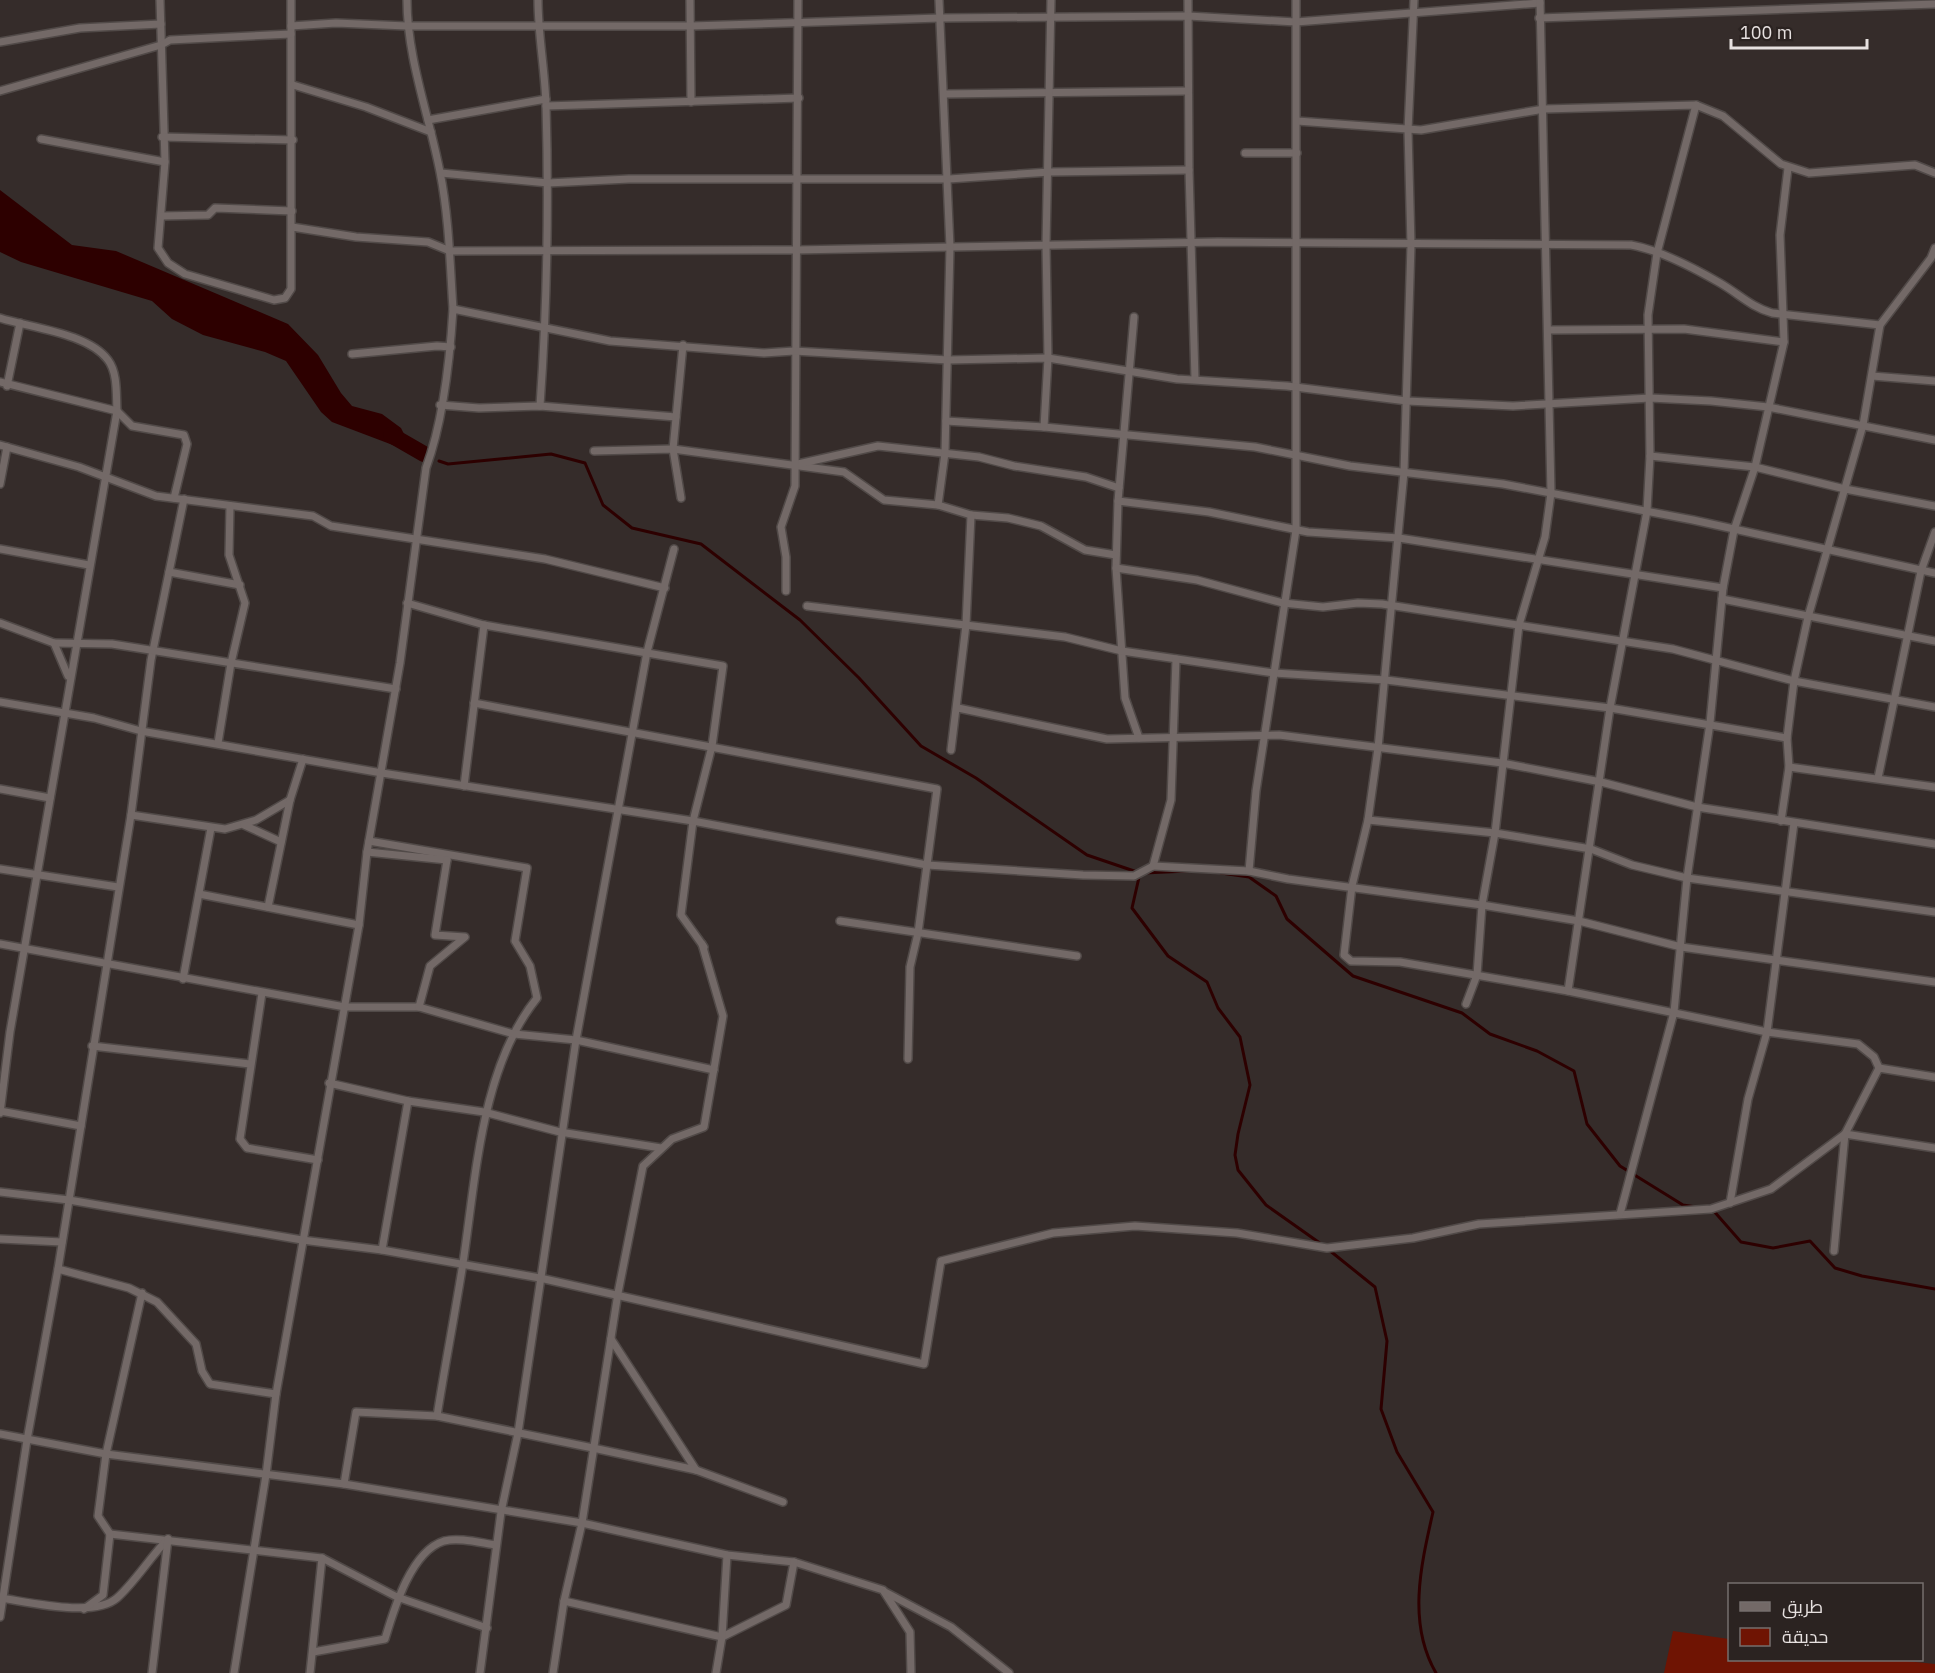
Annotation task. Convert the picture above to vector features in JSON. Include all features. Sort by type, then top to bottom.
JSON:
[{"type":"street","points":[[160,0],[162,137],[165,162],[158,248],[168,263],[185,274],[274,300],[285,298],[291,289],[293,85],[291,0]]},
{"type":"street","points":[[234,1673],[255,1552],[276,1394],[318,1160],[328,1083],[345,1007],[359,925],[367,852],[396,689],[426,468],[434,446],[451,347],[453,309],[450,251],[441,173],[407,26],[407,0]]},
{"type":"street","points":[[538,0],[538,27],[546,103],[548,183],[546,328],[540,406]]},
{"type":"street","points":[[690,0],[691,102]]},
{"type":"street","points":[[786,591],[786,558],[781,527],[795,486],[794,351],[799,98],[798,0]]},
{"type":"street","points":[[938,505],[945,453],[950,247],[949,179],[939,0]]},
{"type":"street","points":[[1044,427],[1048,358],[1046,245],[1050,172],[1051,0]]},
{"type":"street","points":[[1188,0],[1190,243],[1195,379]]},
{"type":"street","points":[[1250,871],[1256,791],[1296,530],[1296,0]]},
{"type":"street","points":[[1414,0],[1408,130],[1411,245],[1404,472],[1378,748],[1368,820],[1352,886],[1343,942],[1346,959],[1400,962],[1568,991],[1767,1032],[1858,1044],[1874,1057],[1879,1068]]},
{"type":"street","points":[[0,91],[161,45],[170,40],[291,30],[336,23],[407,26],[691,26],[940,18],[1188,16],[1296,22],[1540,2],[1551,493],[1539,558],[1519,625],[1495,833],[1482,905],[1476,975],[1466,1004]]},
{"type":"street","points":[[1539,18],[1935,4]]},
{"type":"street","points":[[0,42],[80,28],[161,24]]},
{"type":"street","points":[[293,85],[366,107],[431,132]]},
{"type":"street","points":[[944,94],[1188,91]]},
{"type":"street","points":[[428,120],[546,103],[691,102],[799,98]]},
{"type":"street","points":[[1297,121],[1408,130],[1544,109],[1696,105],[1723,116],[1788,168],[1809,173],[1915,165],[1935,173]]},
{"type":"street","points":[[1568,991],[1601,782],[1610,708],[1647,511],[1650,456],[1648,329],[1657,253],[1696,105]]},
{"type":"street","points":[[162,137],[292,140]]},
{"type":"street","points":[[41,139],[165,162]]},
{"type":"street","points":[[1245,153],[1297,153]]},
{"type":"street","points":[[1620,1214],[1674,1012],[1687,878],[1710,723],[1723,588],[1734,530],[1755,466],[1784,342],[1785,314],[1780,235],[1788,168]]},
{"type":"street","points":[[441,173],[548,183],[628,179],[949,179],[1050,172],[1189,171]]},
{"type":"street","points":[[162,216],[208,214],[215,208],[292,211]]},
{"type":"street","points":[[292,227],[356,237],[428,242],[450,251],[795,250],[1190,243],[1631,245],[1657,253],[1721,284],[1755,308],[1785,314],[1880,325]]},
{"type":"street","points":[[1781,821],[1789,767],[1787,738],[1794,681],[1808,617],[1863,425],[1880,325],[1931,258],[1935,248]]},
{"type":"street","points":[[453,309],[610,341],[765,353],[794,351],[948,360],[1048,358],[1195,379],[1295,387],[1407,401],[1513,406],[1650,398],[1768,407],[1935,440]]},
{"type":"street","points":[[1134,317],[1118,501],[1116,568],[1125,698],[1139,738]]},
{"type":"street","points":[[0,318],[79,338],[108,361],[115,378],[117,411],[69,678],[26,949],[10,1032],[0,1112],[81,1126]]},
{"type":"street","points":[[20,323],[4,384],[117,411],[132,426],[184,435],[187,444],[174,498]]},
{"type":"street","points":[[1548,330],[1648,329],[1717,332],[1784,342]]},
{"type":"street","points":[[681,498],[673,449],[683,345]]},
{"type":"street","points":[[352,354],[437,346],[451,347]]},
{"type":"street","points":[[1872,376],[1935,381]]},
{"type":"street","points":[[440,405],[480,408],[540,406],[676,417]]},
{"type":"street","points":[[946,421],[1044,427],[1254,447],[1350,466],[1454,477],[1647,511],[1827,552],[1935,573]]},
{"type":"street","points":[[0,484],[4,446],[79,467],[156,496],[313,516],[331,526],[545,559],[665,588]]},
{"type":"street","points":[[794,465],[878,446],[945,453],[1086,477],[1119,488]]},
{"type":"street","points":[[594,451],[673,449],[844,472],[885,500],[938,505],[971,515],[1008,518],[1041,526],[1085,550],[1116,555]]},
{"type":"street","points":[[1650,456],[1755,466],[1845,489],[1935,506]]},
{"type":"street","points":[[0,1617],[1,1598],[58,1269],[92,1046],[131,815],[153,650],[184,499]]},
{"type":"street","points":[[1118,501],[1209,512],[1296,530],[1398,538],[1539,558],[1723,588]]},
{"type":"street","points":[[218,743],[231,663],[245,612],[240,585],[229,555],[230,506]]},
{"type":"street","points":[[951,750],[958,708],[966,625],[971,515]]},
{"type":"street","points":[[1878,778],[1921,571],[1935,532]]},
{"type":"street","points":[[0,549],[89,565]]},
{"type":"street","points":[[480,1673],[501,1512],[518,1433],[576,1040],[647,652],[674,549]]},
{"type":"street","points":[[1116,568],[1197,580],[1283,603],[1323,608],[1370,603],[1622,641],[1715,658],[1794,681],[1935,707]]},
{"type":"street","points":[[169,572],[240,585]]},
{"type":"street","points":[[1722,599],[1935,641]]},
{"type":"street","points":[[407,603],[484,625],[723,666],[712,746],[693,821],[681,915],[703,946],[723,1016],[714,1070],[704,1127],[672,1139],[643,1166],[618,1293],[582,1523],[564,1601],[553,1673]]},
{"type":"street","points":[[807,606],[1065,637],[1122,651],[1274,673],[1386,680],[1610,708],[1710,723],[1787,738]]},
{"type":"street","points":[[0,623],[54,644],[75,645],[94,642],[396,689]]},
{"type":"street","points":[[464,786],[484,625]]},
{"type":"street","points":[[54,644],[69,678]]},
{"type":"street","points":[[1153,866],[1171,800],[1176,659]]},
{"type":"street","points":[[0,702],[64,712],[141,731],[382,773],[618,808],[927,865],[1134,876],[1153,866],[1250,871],[1288,879],[1352,886],[1579,921],[1681,947],[1935,982]]},
{"type":"street","points":[[474,703],[633,735],[712,746],[937,789],[918,933],[910,967],[908,1059]]},
{"type":"street","points":[[958,708],[1107,739],[1265,735],[1502,763],[1601,782],[1697,807],[1935,844]]},
{"type":"street","points":[[268,908],[290,800],[303,759]]},
{"type":"street","points":[[1789,767],[1935,787]]},
{"type":"street","points":[[0,789],[50,798]]},
{"type":"street","points":[[131,815],[225,829],[244,825],[290,800]]},
{"type":"street","points":[[1368,820],[1495,833],[1591,849],[1632,865],[1687,878],[1783,893],[1935,912]]},
{"type":"street","points":[[1730,1203],[1748,1099],[1767,1032],[1783,893],[1794,823]]},
{"type":"street","points":[[244,825],[281,842]]},
{"type":"street","points":[[183,979],[211,828]]},
{"type":"street","points":[[369,841],[527,868]]},
{"type":"street","points":[[367,852],[527,868]]},
{"type":"street","points":[[419,1007],[430,966],[465,937],[435,935],[447,860]]},
{"type":"street","points":[[437,1416],[463,1264],[484,1112],[514,1034],[523,1015],[537,998],[530,966],[515,941],[527,868]]},
{"type":"street","points":[[0,869],[118,887]]},
{"type":"street","points":[[199,894],[359,925]]},
{"type":"street","points":[[840,921],[1077,956]]},
{"type":"street","points":[[0,944],[345,1007],[419,1007],[514,1034],[576,1040],[714,1070]]},
{"type":"street","points":[[262,993],[239,1136],[241,1143],[247,1148],[318,1160]]},
{"type":"street","points":[[0,1030],[10,1032]]},
{"type":"street","points":[[92,1046],[250,1064]]},
{"type":"street","points":[[1879,1068],[1935,1077]]},
{"type":"street","points":[[1834,1251],[1845,1134],[1879,1068]]},
{"type":"street","points":[[328,1083],[408,1101],[484,1112],[561,1132],[661,1148]]},
{"type":"street","points":[[382,1250],[408,1101]]},
{"type":"street","points":[[0,1192],[69,1200],[302,1240],[382,1250],[540,1278],[618,1293],[924,1364],[941,1262],[1053,1233],[1135,1226],[1237,1233],[1327,1248],[1413,1238],[1479,1224],[1711,1209],[1771,1189],[1845,1134],[1935,1148]]},
{"type":"street","points":[[0,1239],[62,1242]]},
{"type":"street","points":[[58,1269],[92,1276],[142,1293],[157,1302],[196,1344],[202,1371],[210,1384],[276,1394]]},
{"type":"street","points":[[84,1609],[103,1595],[110,1534],[98,1516],[106,1454],[142,1293]]},
{"type":"street","points":[[611,1339],[696,1470]]},
{"type":"street","points":[[344,1484],[356,1412],[437,1416],[593,1448],[696,1470],[783,1502]]},
{"type":"street","points":[[0,1434],[106,1454],[344,1484],[501,1512],[582,1523],[727,1554],[794,1562],[883,1590],[951,1627],[1009,1673]]},
{"type":"street","points":[[110,1534],[322,1558],[397,1597],[487,1628]]},
{"type":"street","points":[[1,1598],[84,1609],[116,1599],[151,1555],[168,1539]]},
{"type":"street","points":[[152,1673],[168,1539]]},
{"type":"street","points":[[313,1652],[385,1639],[397,1597],[424,1555],[434,1546],[446,1540],[496,1545]]},
{"type":"street","points":[[716,1673],[722,1637],[727,1554]]},
{"type":"street","points":[[310,1673],[322,1558]]},
{"type":"street","points":[[564,1601],[722,1637],[786,1605],[794,1562]]},
{"type":"street","points":[[883,1590],[910,1632],[911,1673]]},
{"type":"green space","points":[[1673,1631],[1728,1639],[1728,1661],[1906,1661],[1935,1664],[1935,1673],[1664,1673]]},
{"type":"shaded area","points":[[0,190],[72,245],[116,251],[288,324],[318,355],[341,393],[352,406],[382,414],[401,428],[410,446],[398,447],[332,422],[321,412],[286,361],[265,352],[203,335],[172,319],[152,301],[21,262],[0,252]]},
{"type":"waterway","points":[[391,435],[424,454]]},
{"type":"waterway","points":[[439,461],[448,464],[551,454],[585,463],[603,505],[632,528],[701,544],[800,620],[859,678],[921,746],[976,778],[1087,855],[1137,872]]},
{"type":"waterway","points":[[1144,873],[1188,871]]},
{"type":"waterway","points":[[1140,873],[1132,908],[1168,956],[1207,982],[1218,1008],[1240,1037],[1250,1085],[1235,1155],[1238,1170],[1266,1205],[1324,1246]]},
{"type":"waterway","points":[[1221,873],[1249,877],[1276,896],[1287,919],[1353,976],[1462,1013],[1490,1034],[1537,1051],[1574,1071],[1587,1124],[1620,1166],[1683,1205],[1696,1207]]},
{"type":"waterway","points":[[1712,1209],[1741,1242],[1773,1248],[1810,1241],[1835,1268],[1862,1276],[1935,1289]]},
{"type":"waterway","points":[[1329,1250],[1375,1287],[1387,1341],[1381,1409],[1397,1452],[1433,1512],[1421,1573],[1419,1614],[1427,1654],[1436,1673]]}]
